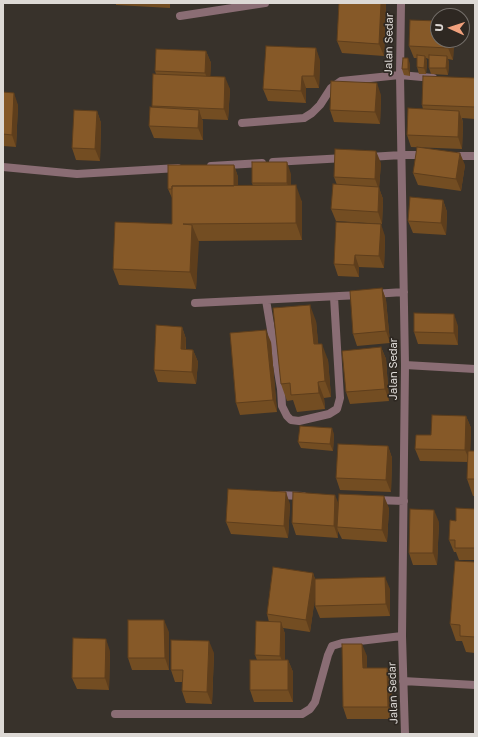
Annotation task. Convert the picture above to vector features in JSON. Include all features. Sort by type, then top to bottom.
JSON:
[{"type":"street","points":[[180,16],[265,3]]},
{"type":"street","name":"Jalan Sedar","points":[[401,3],[400,75],[405,366],[402,636],[405,734]]},
{"type":"street","points":[[242,123],[304,118],[316,109],[331,88],[341,81],[400,75],[445,79]]},
{"type":"street","points":[[204,166],[358,157],[431,155]]},
{"type":"street","points":[[446,156],[475,156]]},
{"type":"street","points":[[3,167],[77,174],[188,167]]},
{"type":"street","points":[[194,303],[334,297],[404,292]]},
{"type":"street","points":[[266,300],[281,389],[282,406],[287,416],[291,420],[299,421],[329,414],[337,409],[340,398],[334,297]]},
{"type":"street","points":[[405,366],[475,369]]},
{"type":"street","points":[[272,495],[310,497]]},
{"type":"street","points":[[365,499],[404,501]]},
{"type":"street","points":[[115,714],[302,714],[310,709],[315,702],[328,655],[332,646],[342,643],[402,636]]},
{"type":"street","points":[[403,682],[475,685]]},
{"type":"building","points":[[339,3],[381,3],[379,44],[337,41]]},
{"type":"building","points":[[410,20],[430,21],[430,47],[409,46]]},
{"type":"building","points":[[266,46],[316,48],[314,76],[302,76],[301,91],[263,89]]},
{"type":"building","points":[[156,49],[206,51],[205,73],[155,71]]},
{"type":"building","points":[[417,55],[425,56],[424,68],[417,67]]},
{"type":"building","points":[[429,55],[447,56],[446,68],[429,68]]},
{"type":"building","points":[[403,58],[408,58],[408,69],[402,69]]},
{"type":"building","points":[[153,74],[225,77],[224,109],[152,106]]},
{"type":"building","points":[[423,76],[475,78],[475,107],[422,105]]},
{"type":"building","points":[[331,81],[377,83],[375,112],[330,110]]},
{"type":"building","points":[[3,92],[14,93],[12,135],[3,134]]},
{"type":"building","points":[[150,107],[199,110],[198,128],[149,126]]},
{"type":"building","points":[[408,108],[459,111],[458,137],[407,135]]},
{"type":"building","points":[[74,110],[97,111],[95,149],[72,148]]},
{"type":"building","points":[[417,147],[460,153],[456,179],[413,173]]},
{"type":"building","points":[[335,149],[376,151],[375,179],[334,177]]},
{"type":"building","points":[[252,162],[287,162],[287,183],[252,183]]},
{"type":"building","points":[[168,165],[234,165],[234,186],[172,186],[172,189],[168,189]]},
{"type":"building","points":[[333,184],[379,187],[378,212],[331,209]]},
{"type":"building","points":[[296,185],[296,223],[183,224],[192,225],[190,272],[113,269],[115,222],[172,224],[172,186]]},
{"type":"building","points":[[410,197],[443,200],[441,223],[408,221]]},
{"type":"building","points":[[336,222],[381,224],[379,256],[355,255],[354,265],[334,264]]},
{"type":"building","points":[[382,288],[386,331],[353,334],[350,291]]},
{"type":"building","points":[[310,305],[314,344],[322,344],[325,381],[318,382],[319,393],[291,395],[290,383],[281,384],[273,308]]},
{"type":"building","points":[[414,313],[454,314],[454,333],[414,332]]},
{"type":"building","points":[[156,325],[182,327],[181,349],[193,350],[192,372],[154,370]]},
{"type":"building","points":[[266,330],[273,400],[236,403],[230,333]]},
{"type":"building","points":[[381,347],[385,389],[346,392],[342,351]]},
{"type":"building","points":[[432,415],[466,416],[465,450],[415,449],[416,435],[431,435]]},
{"type":"building","points":[[300,426],[332,428],[330,444],[298,442]]},
{"type":"building","points":[[338,444],[388,446],[386,480],[336,478]]},
{"type":"building","points":[[468,451],[475,451],[475,479],[467,479]]},
{"type":"building","points":[[228,489],[286,492],[284,526],[226,522]]},
{"type":"building","points":[[293,492],[335,495],[334,526],[292,523]]},
{"type":"building","points":[[339,494],[384,496],[382,530],[337,527]]},
{"type":"building","points":[[456,508],[475,509],[475,548],[455,548],[455,540],[449,540],[450,520],[456,521]]},
{"type":"building","points":[[410,509],[434,510],[433,553],[409,553]]},
{"type":"building","points":[[455,561],[475,562],[475,637],[460,636],[460,625],[450,624]]},
{"type":"building","points":[[273,567],[313,573],[306,620],[267,614]]},
{"type":"building","points":[[385,577],[386,604],[315,606],[315,579]]},
{"type":"building","points":[[128,620],[164,620],[165,658],[128,658]]},
{"type":"building","points":[[256,621],[281,622],[280,656],[255,655]]},
{"type":"building","points":[[73,638],[106,639],[105,678],[72,678]]},
{"type":"building","points":[[171,640],[209,641],[207,692],[182,691],[183,670],[171,670]]},
{"type":"building","points":[[342,644],[362,644],[363,668],[387,668],[388,707],[343,707]]},
{"type":"building","points":[[250,660],[288,660],[288,690],[250,690]]}]
